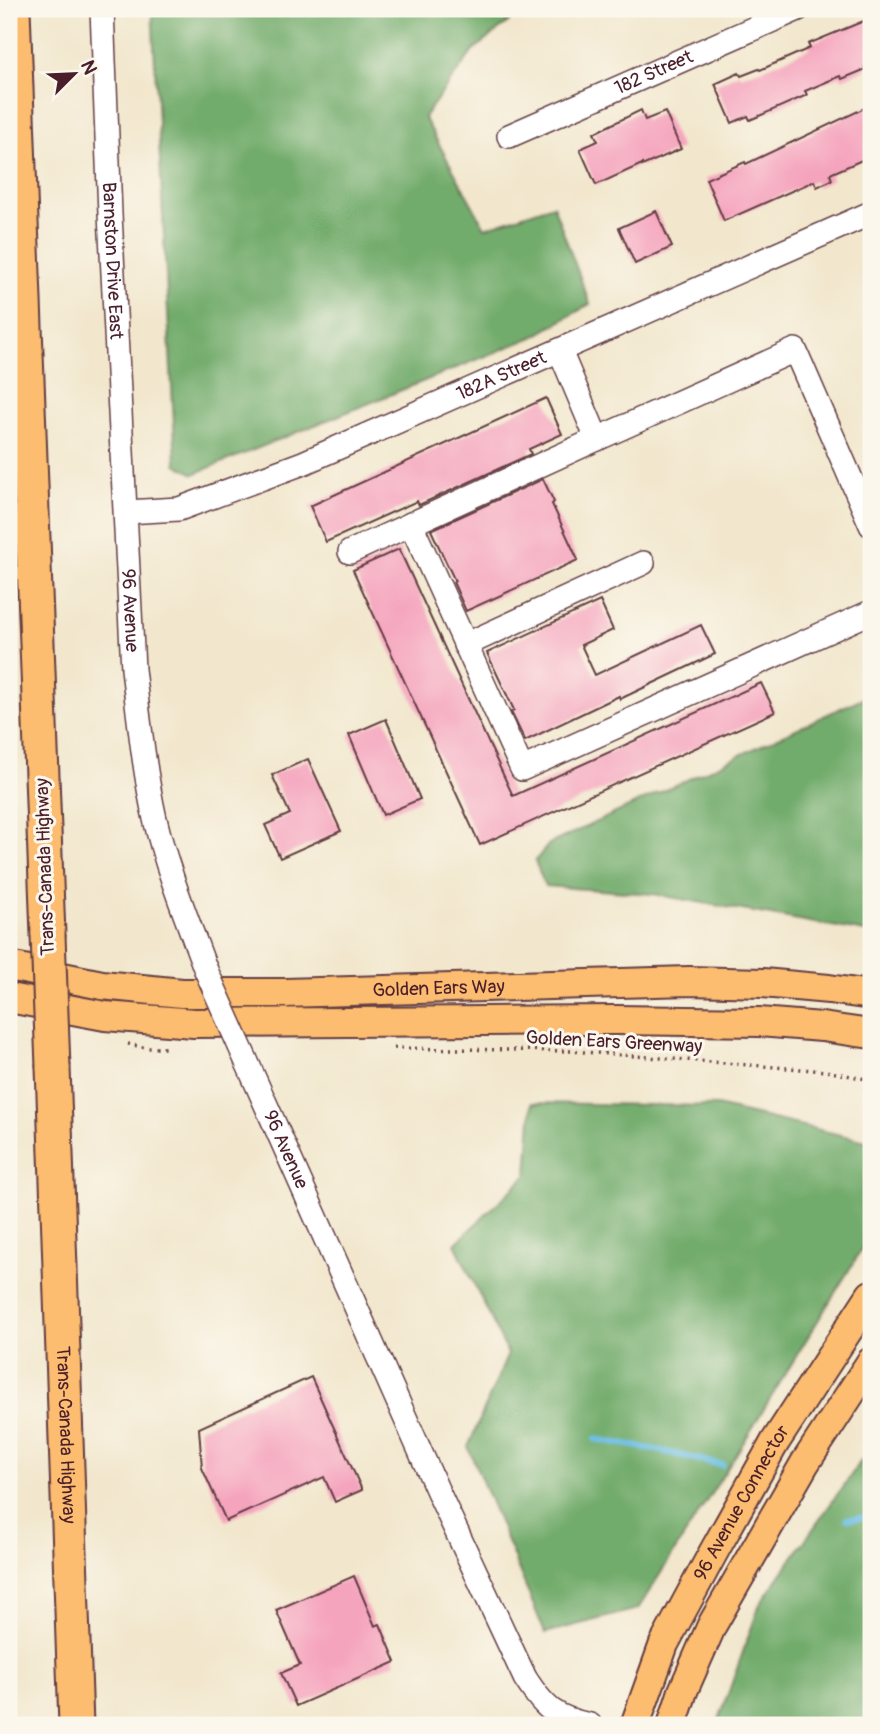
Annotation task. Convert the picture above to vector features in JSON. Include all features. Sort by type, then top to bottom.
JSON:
[{"type":"highway","name":"Trans-Canada Highway","points":[[13,9],[76,1725]]},
{"type":"main road","name":"Golden Ears Way","points":[[9,966],[102,985],[182,993],[285,993],[689,981],[763,983],[871,995]]},
{"type":"main road","name":"Golden Ears Way","points":[[9,998],[105,1016],[194,1023],[592,1020],[758,1022],[871,1034]]},
{"type":"main road","name":"96 Avenue Connector","points":[[635,1725],[664,1644],[713,1553],[775,1442],[871,1295]]},
{"type":"main road","name":"96 Avenue Connector","points":[[672,1725],[683,1691],[712,1625],[805,1463],[871,1362]]},
{"type":"street","name":"Barnston Drive East","points":[[102,9],[126,512]]},
{"type":"street","name":"182 Street","points":[[509,136],[798,9]]},
{"type":"street","name":"182A Street","points":[[126,512],[179,509],[296,466],[871,213]]},
{"type":"street","points":[[350,552],[795,349],[871,525]]},
{"type":"street","points":[[560,351],[597,439]]},
{"type":"street","name":"96 Avenue","points":[[126,512],[133,669],[141,744],[156,820],[179,898],[205,968],[513,1655],[538,1698],[560,1721],[590,1725]]},
{"type":"street","points":[[411,524],[522,769],[871,612]]},
{"type":"street","points":[[465,645],[643,563]]},
{"type":"path","name":"Golden Ears Greenway","points":[[395,1048],[571,1051],[826,1071],[871,1080]]},
{"type":"green space","points":[[152,9],[524,9],[474,50],[424,117],[485,228],[553,205],[590,304],[533,337],[194,474],[176,464]]},
{"type":"green space","points":[[871,694],[871,933],[653,894],[545,886],[535,861],[549,844]]},
{"type":"green space","points":[[532,1103],[717,1106],[871,1142],[871,1234],[638,1609],[545,1633],[468,1447],[508,1354],[455,1244],[527,1175]]},
{"type":"green space","points":[[871,1447],[871,1725],[717,1725],[760,1604]]},
{"type":"building","points":[[871,18],[871,64],[865,67],[866,69],[842,79],[840,76],[805,91],[807,95],[750,120],[748,116],[732,123],[715,84],[739,73],[741,76],[760,70],[810,48],[808,44]]},
{"type":"building","points":[[871,105],[871,156],[830,174],[832,180],[817,187],[814,181],[724,221],[706,179],[745,162],[746,164]]},
{"type":"building","points":[[641,110],[645,120],[665,112],[681,149],[596,185],[580,149],[598,141],[594,133]]},
{"type":"building","points":[[656,211],[672,247],[635,264],[619,228]]},
{"type":"building","points":[[546,398],[562,434],[529,449],[531,454],[419,505],[417,501],[326,542],[310,506]]},
{"type":"building","points":[[543,479],[578,560],[466,611],[431,530]]},
{"type":"building","points":[[399,549],[513,796],[761,683],[775,712],[480,845],[353,570]]},
{"type":"building","points":[[600,601],[613,630],[581,645],[595,675],[701,625],[715,654],[525,741],[511,712],[514,710],[487,653]]},
{"type":"building","points":[[386,719],[420,799],[383,815],[349,735]]},
{"type":"building","points":[[308,759],[341,831],[280,858],[265,825],[290,814],[272,775]]},
{"type":"building","points":[[311,1377],[362,1490],[335,1502],[324,1477],[226,1521],[202,1468],[199,1428]]},
{"type":"building","points":[[354,1576],[375,1626],[380,1624],[396,1662],[296,1706],[281,1673],[300,1665],[276,1610]]},
{"type":"waterway","points":[[595,1439],[722,1465]]},
{"type":"waterway","points":[[847,1519],[871,1517]]}]
